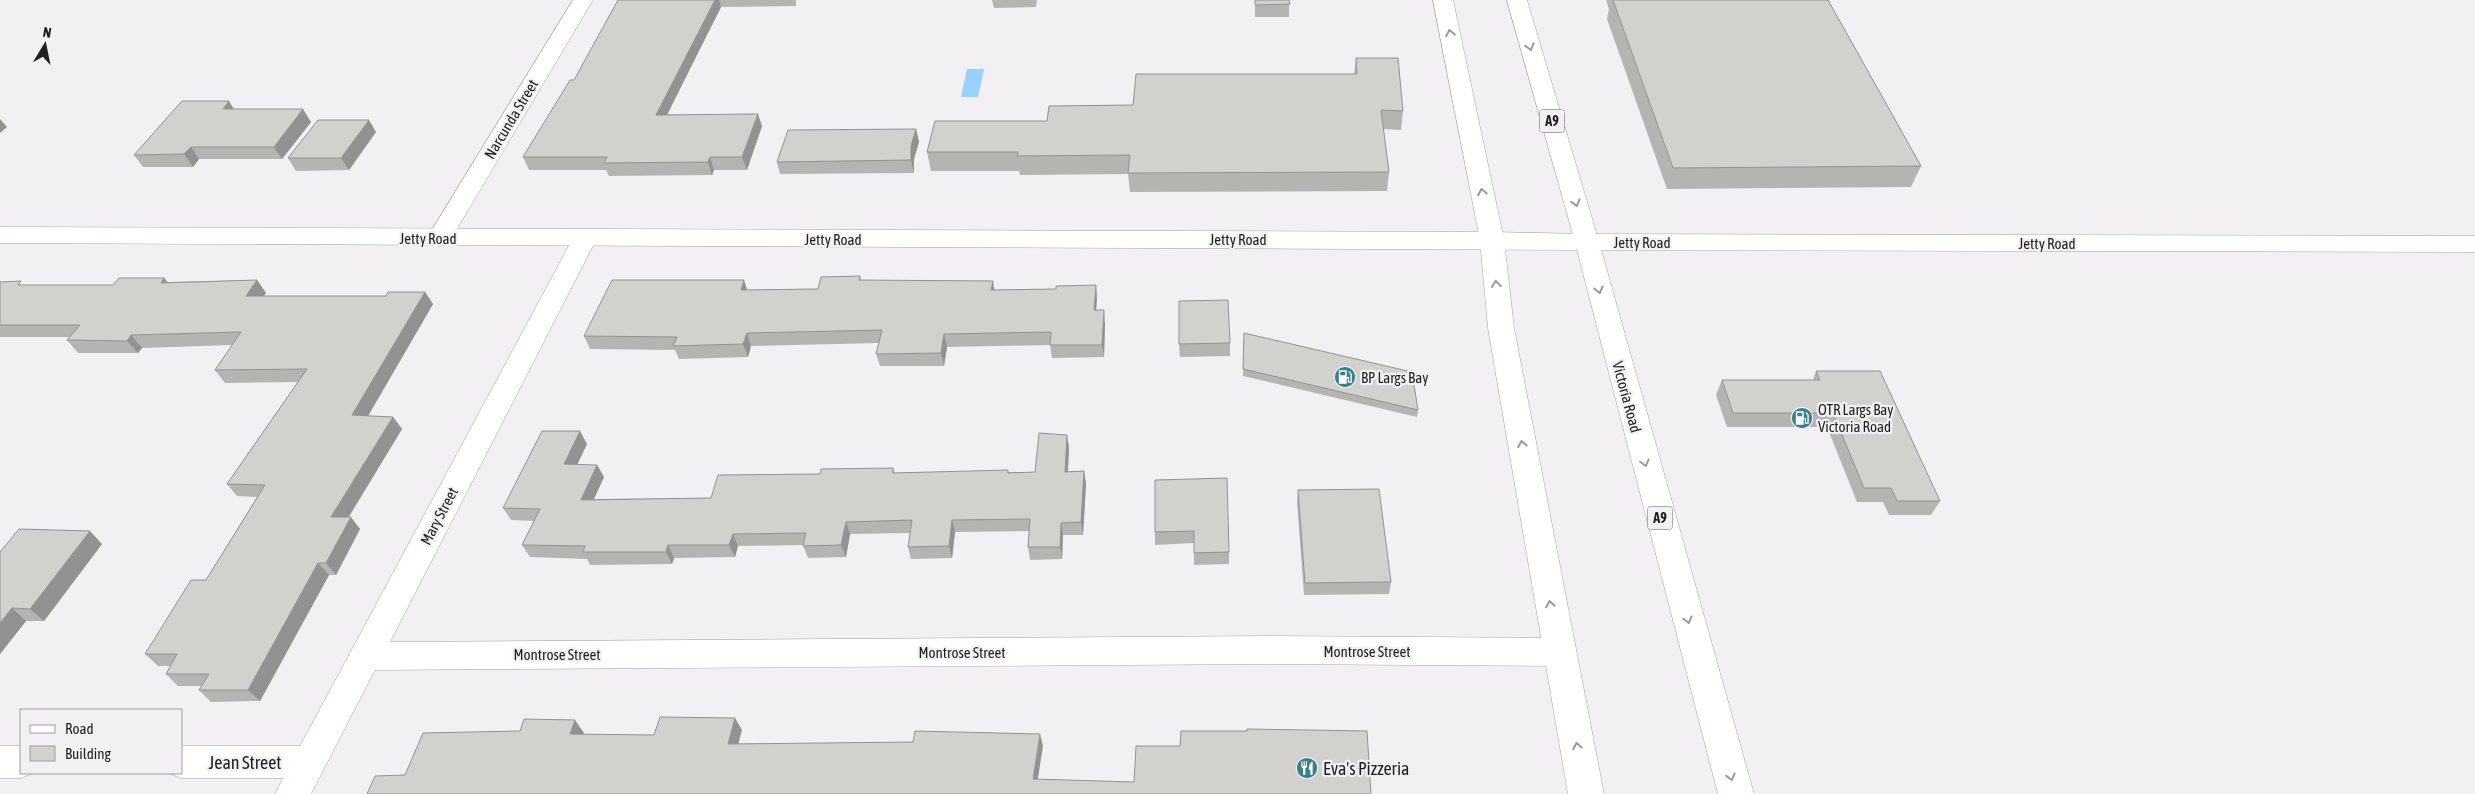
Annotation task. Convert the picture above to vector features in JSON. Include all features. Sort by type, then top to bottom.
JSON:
[{"type":"main road","name":"Narcunda Street","points":[[440,238],[583,0]]},
{"type":"main road","points":[[1443,0],[1492,240],[1501,328],[1558,652],[1586,794]]},
{"type":"main road","name":"Victoria Road","points":[[1517,0],[1587,242],[1611,338],[1736,794]]},
{"type":"main road","name":"Jetty Road","points":[[0,235],[2475,244]]},
{"type":"main road","name":"Mary Street","points":[[293,794],[585,238]]},
{"type":"main road","name":"Montrose Street","points":[[366,656],[1250,650],[1558,652]]},
{"type":"main road","points":[[0,762],[20,762]]},
{"type":"main road","name":"Jean Street","points":[[182,762],[309,762]]},
{"type":"water","points":[[967,69],[984,69],[978,97],[961,97]]},
{"type":"building","points":[[618,0],[715,0],[656,115],[758,114],[742,157],[710,157],[708,162],[604,163],[607,157],[523,157],[570,80],[574,80]]},
{"type":"building","points":[[1255,0],[1289,0],[1290,4],[1255,5]]},
{"type":"building","points":[[1613,0],[1828,0],[1921,166],[1673,168]]},
{"type":"building","points":[[1356,58],[1398,58],[1403,111],[1381,110],[1389,172],[1128,173],[1130,155],[1017,156],[1018,152],[927,152],[935,121],[1047,121],[1049,106],[1133,105],[1136,74],[1357,74]]},
{"type":"building","points":[[182,101],[229,101],[223,109],[303,109],[274,147],[191,147],[184,154],[134,155]]},
{"type":"building","points":[[318,120],[369,120],[341,158],[288,158]]},
{"type":"building","points":[[916,129],[911,146],[911,160],[777,162],[788,130]]},
{"type":"building","points":[[860,276],[859,280],[993,281],[991,290],[1056,289],[1056,286],[1096,285],[1094,310],[1104,310],[1102,345],[1050,345],[1051,332],[944,334],[941,353],[876,354],[882,330],[747,333],[743,344],[673,346],[677,337],[584,336],[612,280],[744,280],[741,290],[818,289],[821,277]]},
{"type":"building","points":[[119,278],[164,278],[161,283],[257,280],[246,296],[386,296],[388,292],[425,292],[352,415],[393,417],[331,517],[351,517],[326,563],[318,563],[248,690],[199,690],[209,674],[166,674],[177,654],[145,654],[191,580],[206,580],[265,485],[227,484],[307,369],[215,370],[241,332],[131,335],[127,341],[67,340],[80,325],[0,325],[0,282],[21,281],[18,285],[113,285]]},
{"type":"building","points":[[1228,300],[1230,343],[1179,344],[1179,301]]},
{"type":"building","points":[[1244,333],[1412,372],[1418,410],[1243,369]]},
{"type":"building","points":[[1816,371],[1880,371],[1940,501],[1897,501],[1891,488],[1864,488],[1833,413],[1733,413],[1722,380],[1820,380]]},
{"type":"building","points":[[542,431],[580,431],[564,464],[597,465],[581,500],[711,498],[718,475],[820,474],[821,469],[893,468],[893,473],[1008,470],[1008,473],[1035,472],[1039,433],[1067,435],[1065,472],[1084,471],[1081,522],[1061,523],[1060,547],[1028,547],[1030,519],[952,520],[949,546],[908,547],[912,520],[846,522],[841,545],[803,546],[806,533],[733,534],[729,545],[668,545],[666,552],[583,552],[585,546],[522,545],[540,509],[503,508]]},
{"type":"building","points":[[1227,478],[1229,552],[1194,553],[1194,531],[1155,532],[1155,480]]},
{"type":"building","points":[[1379,489],[1391,582],[1305,583],[1298,490]]},
{"type":"building","points":[[19,529],[90,531],[30,609],[12,608],[0,623],[0,552]]},
{"type":"building","points":[[660,717],[735,718],[728,744],[913,742],[915,731],[1040,734],[1033,779],[1134,782],[1136,746],[1180,746],[1181,731],[1247,731],[1247,729],[1367,731],[1371,794],[367,794],[375,776],[405,775],[423,733],[520,731],[524,719],[575,720],[570,734],[654,735]]},
{"type":"place","name":"BP Largs Bay","points":[[1345,377]]},
{"type":"place","name":"OTR Largs Bay Victoria Road","points":[[1802,418]]},
{"type":"place","name":"Eva's Pizzeria","points":[[1307,768]]}]
